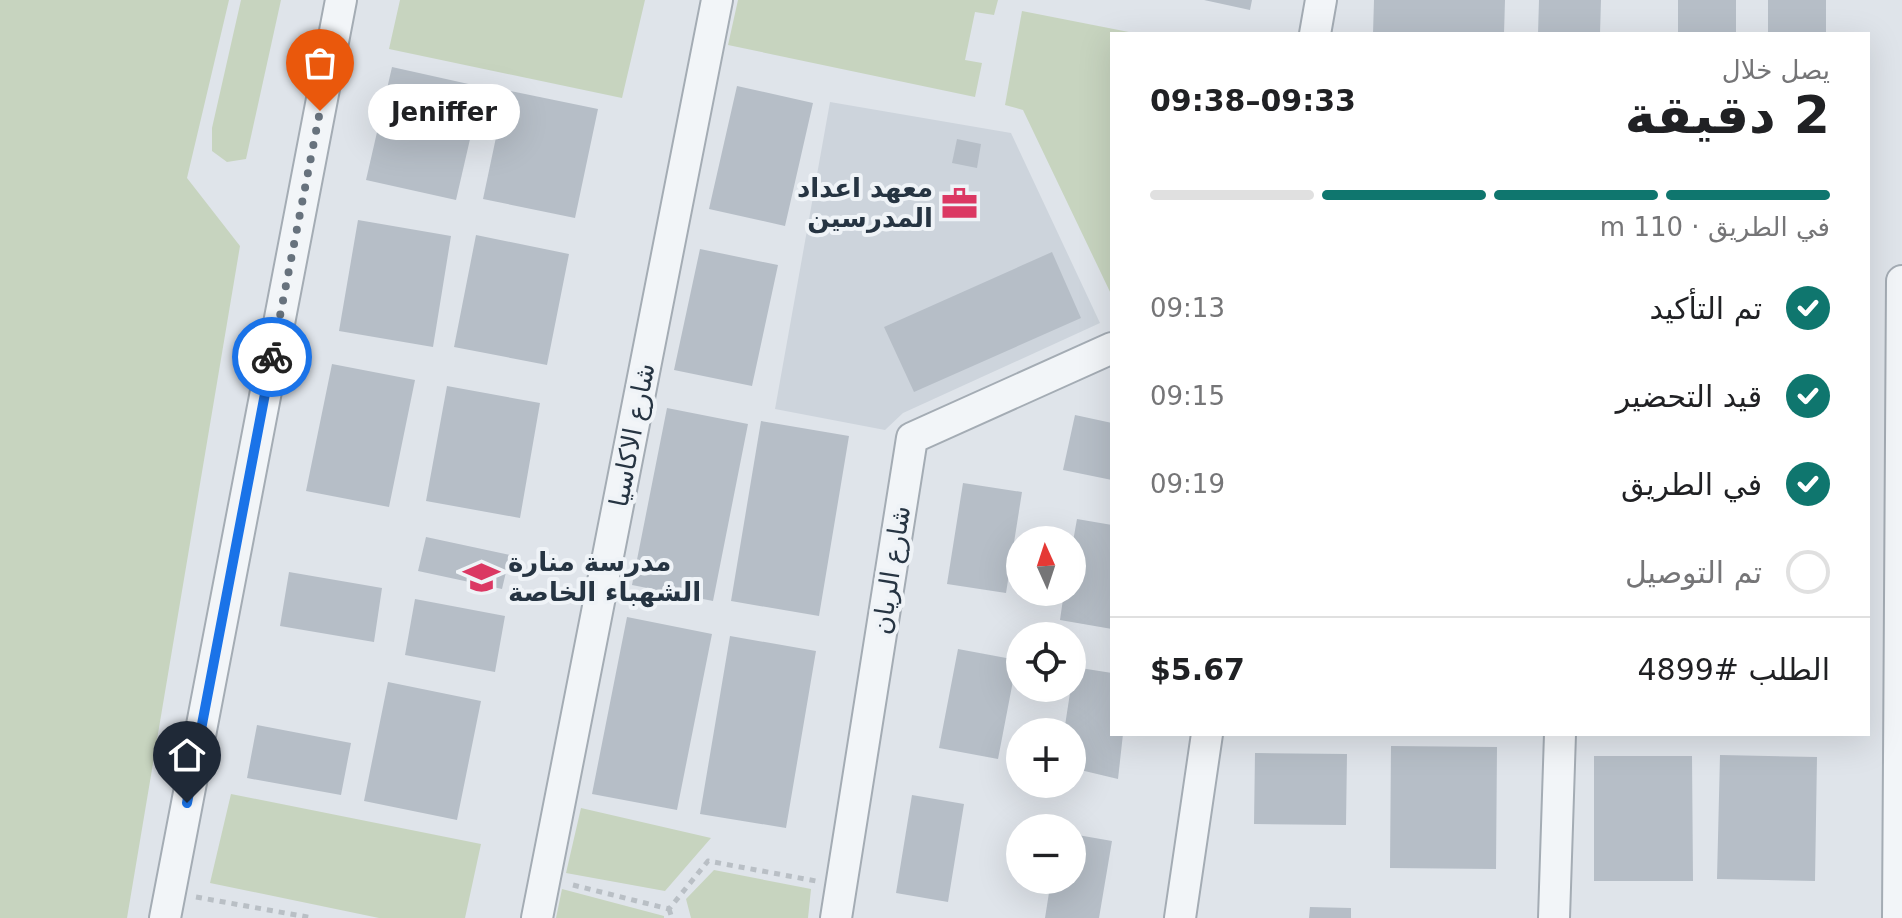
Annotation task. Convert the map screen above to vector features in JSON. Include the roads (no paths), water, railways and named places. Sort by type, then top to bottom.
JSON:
[{"type":"street","points":[[168,905],[219,625],[341,0]]},
{"type":"street","name":"شارع الاكاسيا","points":[[537,918],[717,0]]},
{"type":"street","points":[[1315,32],[1321,0]]},
{"type":"street","points":[[1898,918],[1902,281]]},
{"type":"street","name":"شارع الريان","points":[[836,918],[912,438],[1110,349]]},
{"type":"street","points":[[1180,918],[1207,736]]},
{"type":"street","points":[[1554,918],[1560,736]]},
{"type":"place","name":"Jeniffer","points":[[320,111]]},
{"type":"place","name":"معهد اعداد المدرسين","points":[[959,203]]},
{"type":"place","name":"مدرسة منارة الشهباء الخاصة","points":[[482,577]]}]
